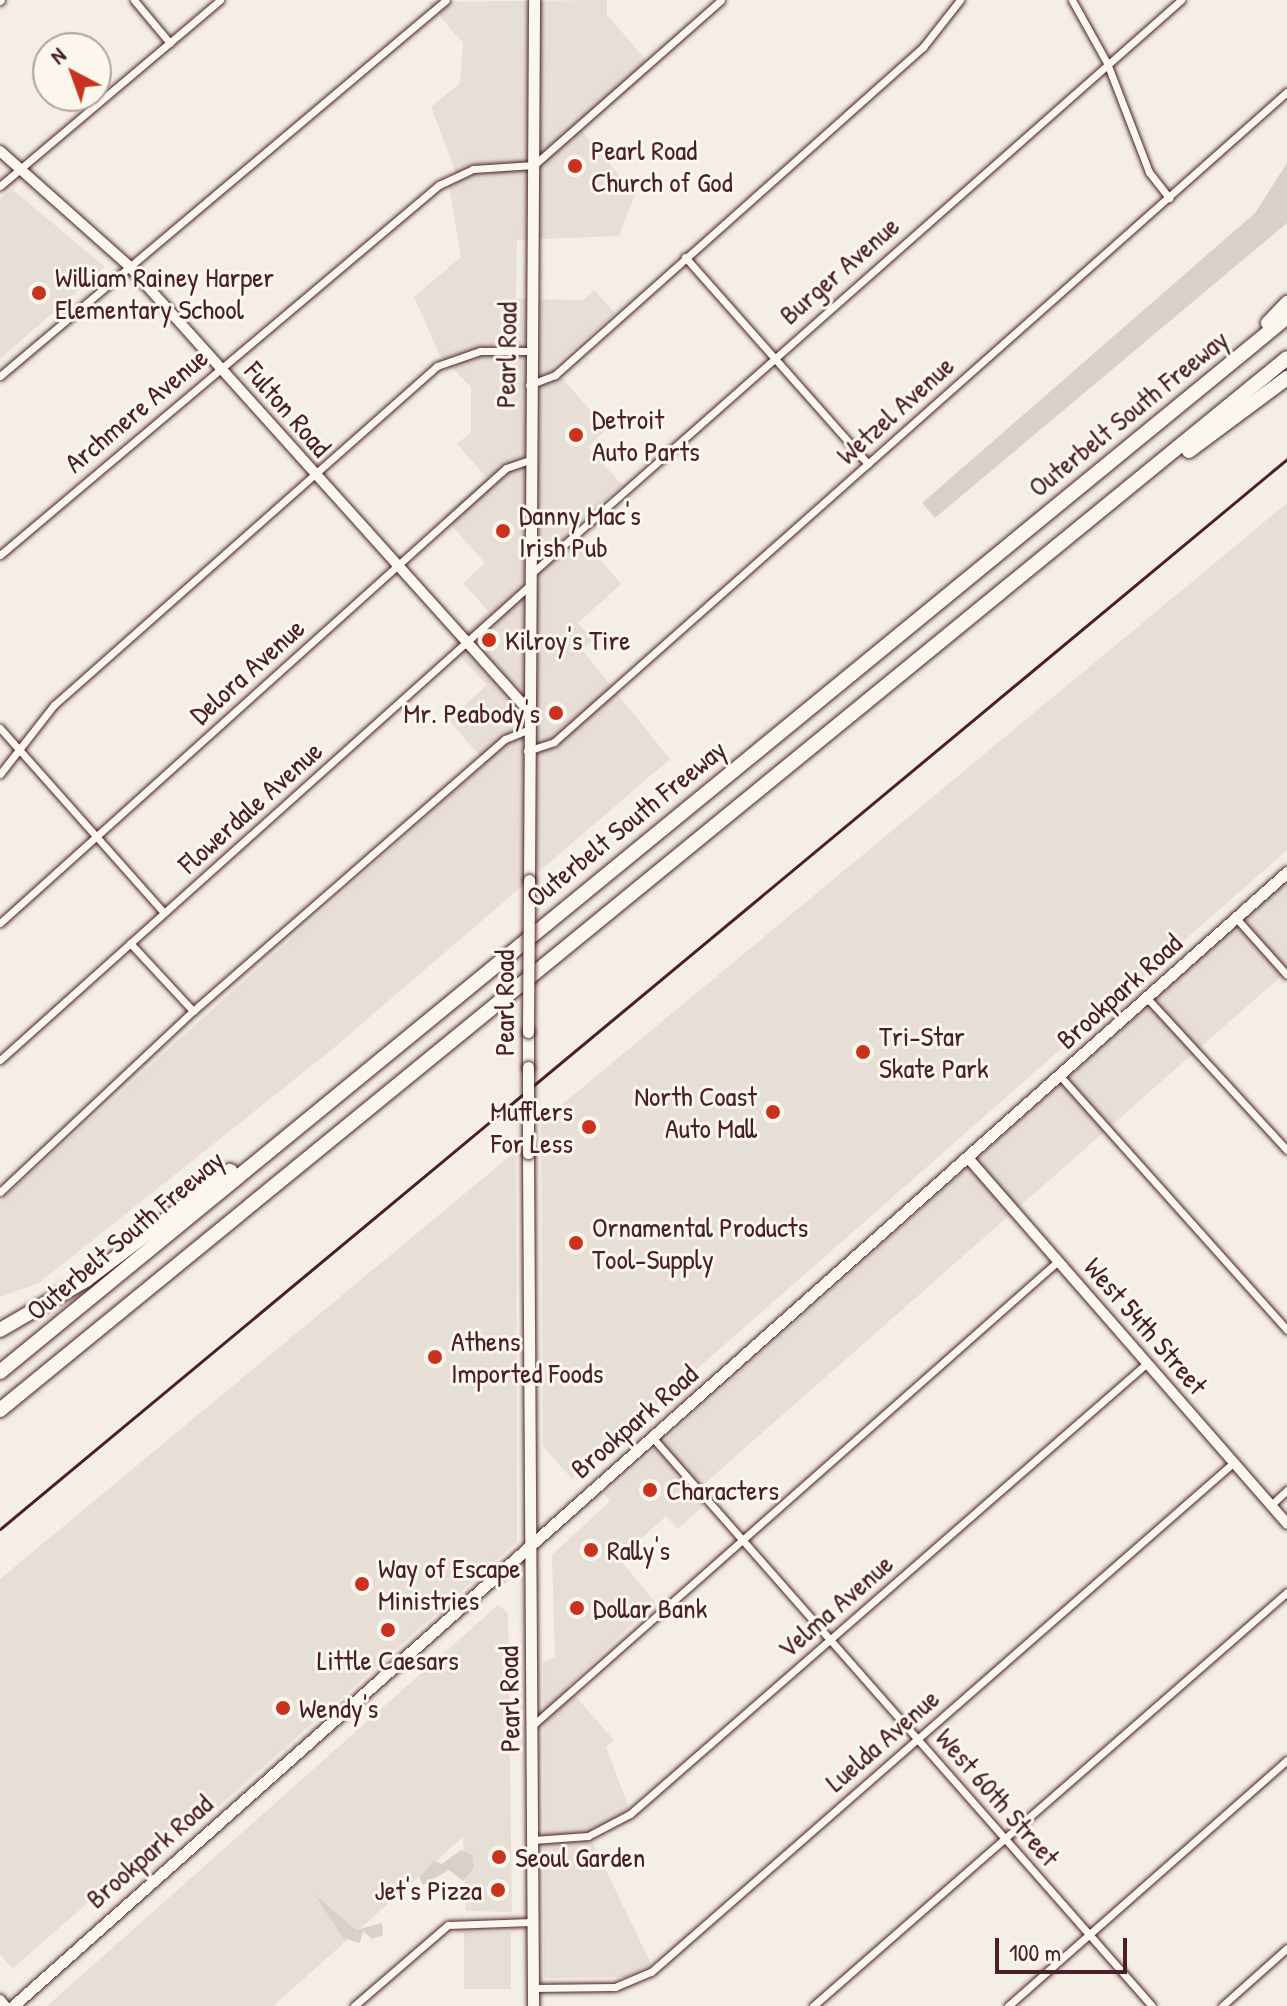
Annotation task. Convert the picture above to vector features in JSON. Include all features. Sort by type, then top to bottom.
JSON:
[{"type":"highway","points":[[1229,364],[1287,303]]},
{"type":"highway","name":"Outerbelt South Freeway","points":[[0,1372],[306,1118],[1287,317]]},
{"type":"highway","name":"Outerbelt South Freeway","points":[[0,1410],[1287,358]]},
{"type":"highway","points":[[1128,491],[1287,378]]},
{"type":"highway","points":[[0,1330],[86,1280],[306,1118]]},
{"type":"main road","name":"Pearl Road","points":[[533,2006],[527,709],[534,0]]},
{"type":"main road","name":"Fulton Road","points":[[0,151],[130,267],[395,568],[527,709]]},
{"type":"main road","name":"Brookpark Road","points":[[13,2006],[530,1544],[969,1159],[1287,872]]},
{"type":"main road","name":"West 54th Street","points":[[969,1159],[1287,1524]]},
{"type":"main road","points":[[0,2000],[5,2006]]},
{"type":"street","points":[[134,0],[170,43]]},
{"type":"street","points":[[0,186],[220,0]]},
{"type":"street","points":[[0,376],[446,0]]},
{"type":"street","points":[[534,165],[721,0]]},
{"type":"street","points":[[1072,0],[1107,63],[1149,172],[1169,198]]},
{"type":"street","name":"Burger Avenue","points":[[529,581],[774,358],[1181,0]]},
{"type":"street","points":[[529,385],[555,375],[923,47],[955,2]]},
{"type":"street","name":"Wetzel Avenue","points":[[527,751],[554,742],[1287,92]]},
{"type":"street","name":"Archmere Avenue","points":[[0,555],[220,367],[453,175],[534,165]]},
{"type":"street","points":[[685,257],[868,464]]},
{"type":"street","points":[[0,774],[23,754],[54,705],[445,361],[480,351],[529,351]]},
{"type":"street","name":"Delora Avenue","points":[[0,923],[506,468],[529,460]]},
{"type":"street","name":"Flowerdale Avenue","points":[[0,1060],[464,644],[529,581]]},
{"type":"street","points":[[0,728],[164,913]]},
{"type":"street","points":[[0,1192],[193,1011],[505,739],[527,730]]},
{"type":"street","points":[[1236,918],[1287,975]]},
{"type":"street","points":[[130,943],[193,1011]]},
{"type":"street","points":[[1148,999],[1287,1150]]},
{"type":"street","points":[[1060,1076],[1287,1330]]},
{"type":"street","points":[[533,1725],[1058,1261]]},
{"type":"street","name":"Velma Avenue","points":[[533,1840],[588,1836],[617,1824],[1147,1363]]},
{"type":"street","name":"West 60th Street","points":[[652,1437],[1152,2006]]},
{"type":"street","name":"Luelda Avenue","points":[[533,1988],[615,1987],[647,1975],[1233,1463]]},
{"type":"street","points":[[1271,1505],[1287,1490]]},
{"type":"street","points":[[813,2006],[1287,1592]]},
{"type":"street","points":[[1008,2006],[1287,1760]]},
{"type":"street","points":[[354,2006],[448,1925],[532,1922]]},
{"type":"street","points":[[1222,2006],[1287,1948]]},
{"type":"shaded area","points":[[607,0],[607,15],[653,68],[582,131],[635,194],[619,236],[517,240],[516,299],[583,300],[594,290],[615,313],[552,367],[607,429],[588,447],[622,485],[573,528],[621,584],[578,623],[593,640],[582,650],[670,759],[330,1051],[39,1283],[0,1297],[0,1201],[486,763],[449,720],[487,685],[450,645],[488,611],[463,583],[485,563],[443,516],[487,478],[457,444],[471,432],[471,387],[440,356],[414,297],[461,257],[449,186],[459,181],[431,107],[460,83],[463,43],[428,2]]},
{"type":"shaded area","points":[[1287,163],[1287,223],[935,518],[922,503],[1255,213]]},
{"type":"shaded area","name":"William Rainey Harper Elementary School","points":[[12,189],[105,267],[0,359],[0,199]]},
{"type":"shaded area","points":[[1287,503],[1287,850],[572,1479],[543,1446],[541,1122]]},
{"type":"shaded area","points":[[1287,880],[1287,971],[695,1492],[704,1505],[678,1529],[666,1516],[619,1559],[655,1602],[567,1687],[614,1740],[606,1747],[629,1808],[592,1841],[651,1964],[626,1977],[544,1978],[543,1662],[555,1657],[552,1555],[610,1501],[605,1494]]},
{"type":"shaded area","points":[[516,1151],[517,1542],[192,1830],[183,1820],[13,1968],[0,1955],[0,1579]]},
{"type":"shaded area","points":[[498,1605],[508,1613],[512,1912],[466,1911],[463,1837],[273,2006],[47,2006]]},
{"type":"shaded area","points":[[461,1850],[472,1855],[474,1868],[463,1881],[449,1870],[423,1885],[419,1877],[434,1861],[442,1864]]},
{"type":"shaded area","points":[[315,1895],[356,1930],[382,1923],[383,1935],[372,1939],[363,1931],[360,1943],[343,1938]]},
{"type":"shaded area","points":[[464,1932],[511,1932],[511,1989],[464,1989]]},
{"type":"railway","points":[[0,1529],[1287,459]]},
{"type":"place","name":"Pearl Road Church of God","points":[[575,166]]},
{"type":"place","name":"William Rainey Harper Elementary School","points":[[39,293]]},
{"type":"place","name":"Detroit Auto Parts","points":[[576,435]]},
{"type":"place","name":"Danny Mac's Irish Pub","points":[[503,531]]},
{"type":"place","name":"Kilroy's Tire","points":[[489,640]]},
{"type":"place","name":"Mr. Peabody's","points":[[556,713]]},
{"type":"place","name":"Tri-Star Skate Park","points":[[863,1052]]},
{"type":"place","name":"North Coast Auto Mall","points":[[773,1112]]},
{"type":"place","name":"Mufflers For Less","points":[[589,1127]]},
{"type":"place","name":"Ornamental Products Tool-Supply","points":[[576,1243]]},
{"type":"place","name":"Athens Imported Foods","points":[[435,1357]]},
{"type":"place","name":"Characters","points":[[650,1490]]},
{"type":"place","name":"Rally's","points":[[591,1550]]},
{"type":"place","name":"Way of Escape Ministries","points":[[362,1584]]},
{"type":"place","name":"Dollar Bank","points":[[577,1608]]},
{"type":"place","name":"Little Caesars","points":[[388,1630]]},
{"type":"place","name":"Wendy's","points":[[283,1708]]},
{"type":"place","name":"Seoul Garden","points":[[499,1857]]},
{"type":"place","name":"Jet's Pizza","points":[[498,1890]]}]
